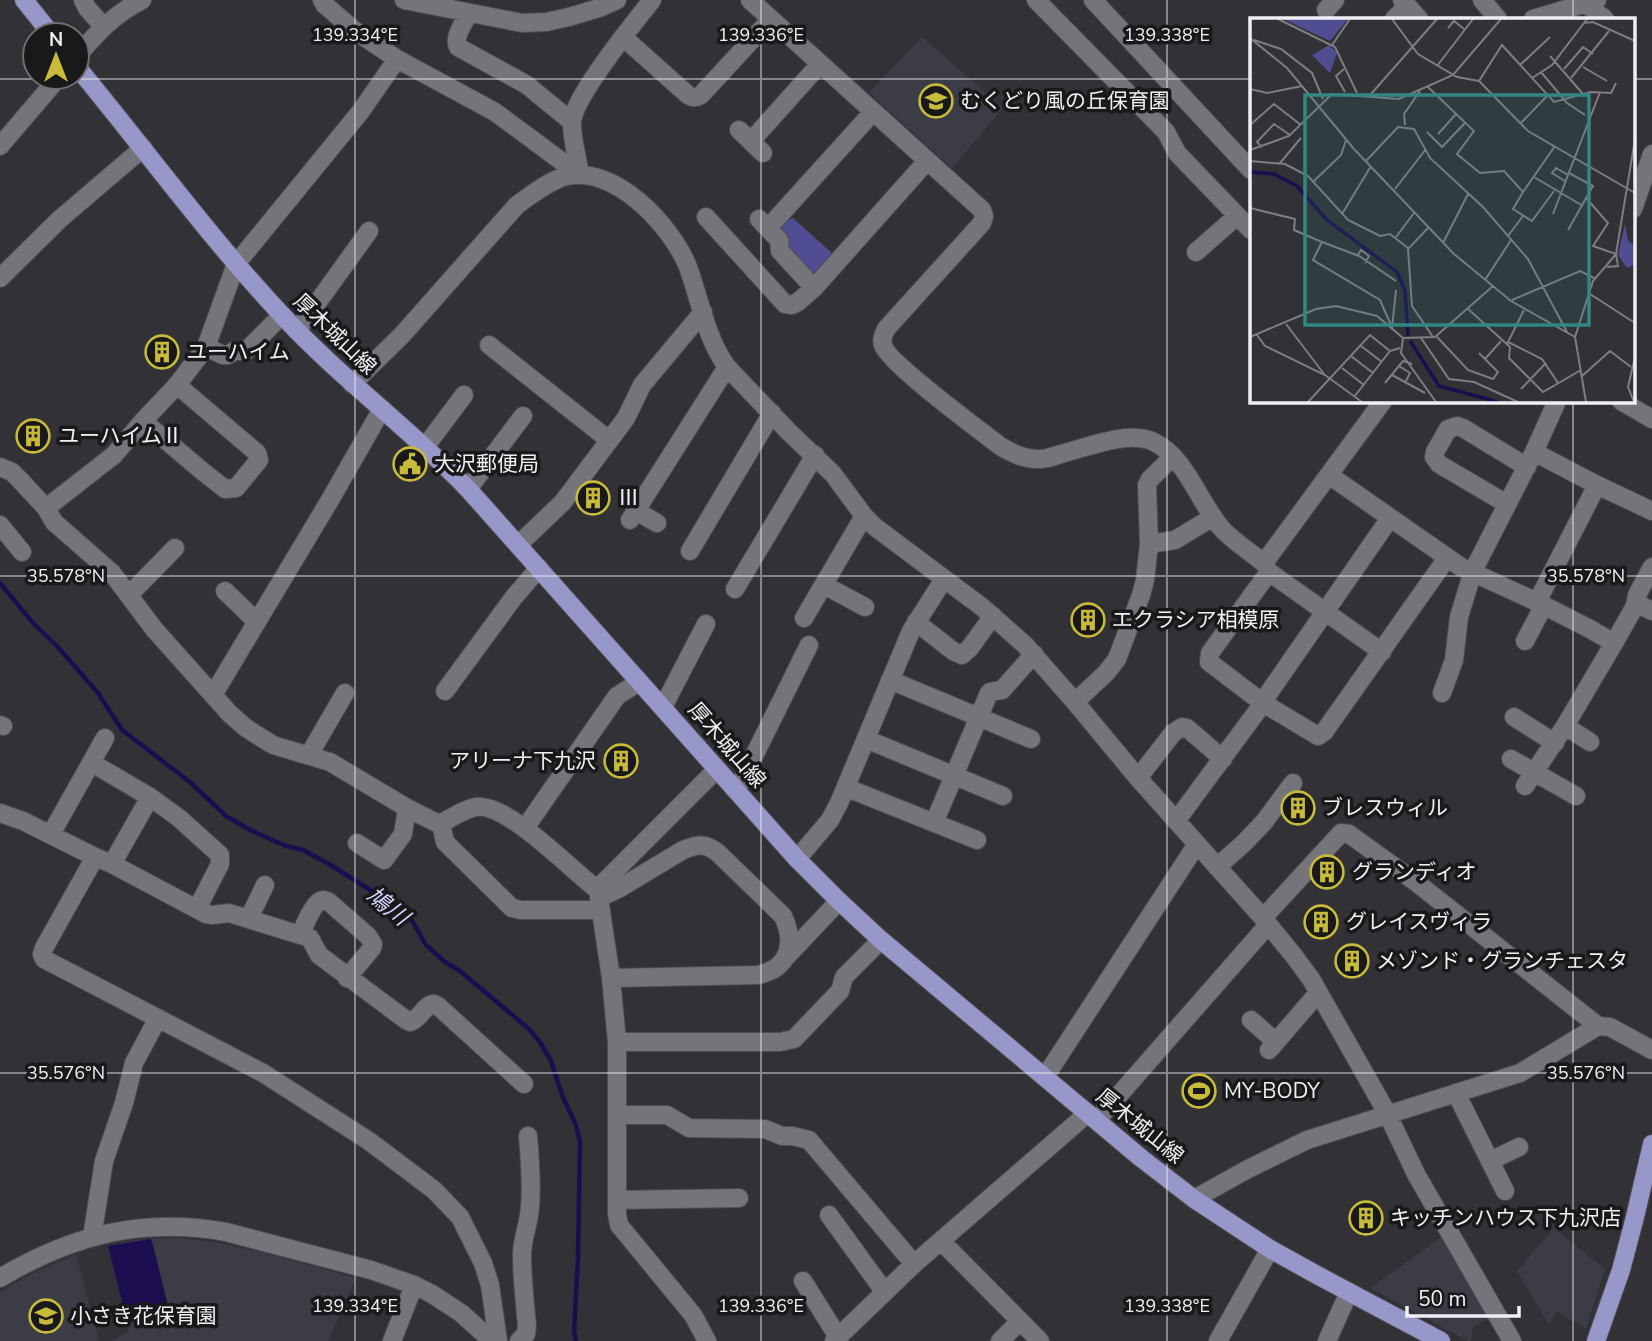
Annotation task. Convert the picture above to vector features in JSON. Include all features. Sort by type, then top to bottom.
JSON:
[{"type":"main road","points":[[24,0],[40,21]]},
{"type":"main road","name":"厚木城山線","points":[[91,84],[236,264],[282,315],[352,384],[425,447],[468,489],[797,859],[839,901],[881,940],[1141,1158],[1194,1199],[1270,1249],[1441,1341]]},
{"type":"main road","points":[[1596,1341],[1621,1270],[1651,1153]]},
{"type":"street","points":[[83,0],[103,26]]},
{"type":"street","points":[[91,40],[117,15],[142,0]]},
{"type":"street","points":[[322,0],[354,30],[397,59],[495,112],[580,175]]},
{"type":"street","points":[[404,0],[522,23],[546,22],[599,8],[617,0]]},
{"type":"street","points":[[580,175],[572,122],[575,111],[623,37],[652,0]]},
{"type":"street","points":[[750,0],[982,210],[982,223],[886,329],[882,341],[886,351],[961,417],[1014,454],[1042,459],[1116,440],[1137,438],[1162,446],[1181,467],[1227,534],[1267,568],[1381,652]]},
{"type":"street","points":[[1036,0],[1166,132],[1177,153],[1250,229]]},
{"type":"street","points":[[1093,0],[1250,167]]},
{"type":"street","points":[[1482,0],[1497,18]]},
{"type":"street","points":[[1534,18],[1551,6],[1592,2],[1604,18]]},
{"type":"street","points":[[1395,18],[1410,8]]},
{"type":"street","points":[[469,13],[456,39],[458,47],[527,85],[572,122]]},
{"type":"street","points":[[623,37],[693,97],[701,95],[771,19]]},
{"type":"street","points":[[46,508],[114,455],[206,348],[236,264],[361,111],[397,59]]},
{"type":"street","points":[[751,141],[820,64]]},
{"type":"street","points":[[0,146],[47,91]]},
{"type":"street","points":[[814,288],[780,251],[779,240],[764,224],[873,112]]},
{"type":"street","points":[[0,278],[60,219],[143,148]]},
{"type":"street","points":[[1634,208],[1646,193],[1652,154]]},
{"type":"street","points":[[715,220],[785,304],[792,306],[814,288],[927,161]]},
{"type":"street","points":[[352,384],[402,335],[517,205],[562,177],[580,175],[603,180],[623,190],[646,209],[678,246],[688,267],[702,312],[727,367],[833,474],[864,516],[901,548],[993,616],[1034,654],[1294,956],[1387,1113],[1416,1174],[1512,1341]]},
{"type":"street","points":[[1196,252],[1237,216]]},
{"type":"street","points":[[297,331],[369,231]]},
{"type":"street","points":[[518,545],[563,502],[626,418],[642,385],[702,312]]},
{"type":"street","points":[[206,348],[223,355],[246,351],[282,315]]},
{"type":"street","points":[[489,345],[609,440]]},
{"type":"street","points":[[657,523],[633,516],[727,367]]},
{"type":"street","points":[[143,421],[225,489],[236,488],[259,460],[257,453],[177,384]]},
{"type":"street","points":[[425,447],[464,396]]},
{"type":"street","points":[[1381,402],[1210,653],[1209,662],[1263,703],[1315,735],[1321,735],[1447,558]]},
{"type":"street","points":[[1442,693],[1454,660],[1457,628],[1473,571],[1531,459],[1557,402]]},
{"type":"street","points":[[1623,402],[1652,419]]},
{"type":"street","points":[[213,695],[382,409]]},
{"type":"street","points":[[690,551],[772,413]]},
{"type":"street","points":[[468,489],[523,416]]},
{"type":"street","points":[[1507,503],[1439,464],[1433,457],[1448,429],[1457,426],[1463,428],[1612,491],[1652,511]]},
{"type":"street","points":[[735,589],[815,455]]},
{"type":"street","points":[[1075,702],[1107,673],[1117,659],[1145,580],[1149,544],[1147,485],[1173,457]]},
{"type":"street","points":[[0,467],[12,472],[46,508],[54,522],[112,573],[154,629],[229,713],[246,728],[273,745],[330,762],[435,822],[442,823],[469,809],[485,807],[525,828],[586,882],[599,900]]},
{"type":"street","points":[[1329,475],[1461,567],[1541,604],[1614,643]]},
{"type":"street","points":[[1525,641],[1597,485]]},
{"type":"street","points":[[804,618],[864,516]]},
{"type":"street","points":[[1149,544],[1175,540],[1213,517]]},
{"type":"street","points":[[1176,821],[1223,760],[1390,518]]},
{"type":"street","points":[[0,525],[20,541]]},
{"type":"street","points":[[129,595],[174,548]]},
{"type":"street","points":[[1530,780],[1614,643],[1644,608],[1637,595],[1652,567]]},
{"type":"street","points":[[445,691],[514,597],[539,568]]},
{"type":"street","points":[[797,859],[830,820],[847,788],[911,631],[944,579]]},
{"type":"street","points":[[824,584],[865,607]]},
{"type":"street","points":[[225,591],[257,622]]},
{"type":"street","points":[[916,622],[962,655],[970,649],[993,616]]},
{"type":"street","points":[[663,707],[706,624]]},
{"type":"street","points":[[734,789],[741,782],[809,645]]},
{"type":"street","points":[[934,823],[989,693],[1002,690],[1034,654]]},
{"type":"street","points":[[890,680],[1031,739]]},
{"type":"street","points":[[525,828],[617,696],[639,682]]},
{"type":"street","points":[[309,755],[345,693]]},
{"type":"street","points":[[1514,717],[1555,743]]},
{"type":"street","points":[[1565,726],[1590,742]]},
{"type":"street","points":[[1138,778],[1173,733],[1182,727],[1187,728],[1223,760]]},
{"type":"street","points":[[51,834],[105,738]]},
{"type":"street","points":[[866,739],[1003,796]]},
{"type":"street","points":[[1511,759],[1530,780],[1576,796]]},
{"type":"street","points":[[92,763],[150,797],[179,818],[220,855],[220,864],[197,909]]},
{"type":"street","points":[[706,1341],[693,1315],[619,1225],[617,1042],[599,900],[602,884],[716,769]]},
{"type":"street","points":[[1217,867],[1264,822],[1293,783]]},
{"type":"street","points":[[847,788],[977,841]]},
{"type":"street","points":[[112,864],[150,797]]},
{"type":"street","points":[[357,844],[384,860],[403,834],[407,808]]},
{"type":"street","points":[[0,813],[51,834],[197,909],[212,915],[229,913],[249,918],[310,938],[319,955],[410,1022],[427,1006],[438,1006],[524,1084]]},
{"type":"street","points":[[442,823],[445,842],[512,908],[522,910],[599,900],[683,850],[694,845],[706,845],[718,853],[783,916],[789,936],[786,957]]},
{"type":"street","points":[[803,1281],[836,1339],[914,1264],[1092,1117],[1341,833],[1349,834],[1417,883],[1598,1026],[1610,1027],[1652,1050]]},
{"type":"street","points":[[1045,1077],[1197,844]]},
{"type":"street","points":[[95,857],[44,948],[44,959],[263,1073],[369,1141],[434,1190],[460,1217],[483,1263],[490,1286],[498,1341]]},
{"type":"street","points":[[249,918],[265,885]]},
{"type":"street","points":[[300,935],[315,906],[323,900],[329,902],[368,936],[373,944],[372,948],[348,978]]},
{"type":"street","points":[[611,978],[757,975],[770,972],[839,901]]},
{"type":"street","points":[[617,1042],[780,1042],[794,1038],[839,990],[844,977],[881,940]]},
{"type":"street","points":[[1251,1020],[1273,1046],[1318,993]]},
{"type":"street","points":[[92,1237],[104,1160],[124,1103],[134,1063],[158,1018]]},
{"type":"street","points":[[1194,1199],[1307,1140],[1520,1073],[1598,1026]]},
{"type":"street","points":[[1456,1093],[1505,1191]]},
{"type":"street","points":[[618,1115],[667,1115],[689,1128],[765,1129],[782,1136],[809,1140],[914,1264]]},
{"type":"street","points":[[519,1341],[526,1334],[527,1326],[522,1257],[530,1208],[533,1146]]},
{"type":"street","points":[[1490,1161],[1519,1147]]},
{"type":"street","points":[[617,1200],[739,1198]]},
{"type":"street","points":[[837,1219],[884,1292]]},
{"type":"street","points":[[0,1278],[32,1259],[92,1237],[159,1227],[202,1228],[371,1270],[414,1285],[461,1313],[492,1341]]},
{"type":"street","points":[[941,1241],[1040,1341]]},
{"type":"street","points":[[1218,1341],[1270,1249]]},
{"type":"street","points":[[392,1341],[414,1285]]},
{"type":"street","points":[[1327,1341],[1349,1292]]},
{"type":"street","points":[[1000,1341],[1020,1321]]},
{"type":"shaded area","name":"むくどり風の丘保育園","points":[[922,37],[1003,108],[952,168],[869,93]]},
{"type":"shaded area","points":[[793,218],[834,255],[814,288],[769,228]]},
{"type":"shaded area","points":[[1554,1228],[1605,1269],[1586,1329],[1557,1311],[1549,1325],[1517,1271]]},
{"type":"shaded area","points":[[1442,1237],[1492,1320],[1473,1327],[1471,1341],[1370,1288]]},
{"type":"shaded area","points":[[180,1238],[261,1252],[356,1278],[328,1341],[111,1341],[129,1331],[108,1246],[136,1240]]},
{"type":"shaded area","points":[[150,1239],[168,1306],[154,1324],[146,1317],[127,1322],[108,1246]]},
{"type":"shaded area","name":"小さき花保育園","points":[[76,1254],[99,1341],[0,1341],[0,1292],[31,1274]]},
{"type":"waterway","name":"鳩川","points":[[0,583],[98,693],[122,730],[190,782],[226,816],[252,831],[286,846],[303,850],[329,864],[410,917],[426,945],[529,1029],[540,1042],[551,1061],[580,1142],[574,1332],[576,1341]]},
{"type":"place","name":"むくどり風の丘保育園","points":[[936,101]]},
{"type":"place","name":"ユーハイム","points":[[162,352]]},
{"type":"place","name":"ユーハイムⅡ","points":[[33,436]]},
{"type":"place","name":"大沢郵便局","points":[[410,464]]},
{"type":"place","name":"Ⅲ","points":[[593,498]]},
{"type":"place","name":"エクラシア相模原","points":[[1088,620]]},
{"type":"place","name":"アリーナ下九沢","points":[[621,761]]},
{"type":"place","name":"ブレスウィル","points":[[1298,808]]},
{"type":"place","name":"グランディオ","points":[[1327,872]]},
{"type":"place","name":"グレイスヴィラ","points":[[1321,922]]},
{"type":"place","name":"メゾンド・グランチェスタ","points":[[1352,961]]},
{"type":"place","name":"MY-BODY","points":[[1199,1091]]},
{"type":"place","name":"キッチンハウス下九沢店","points":[[1366,1218]]},
{"type":"place","name":"小さき花保育園","points":[[46,1316]]}]
